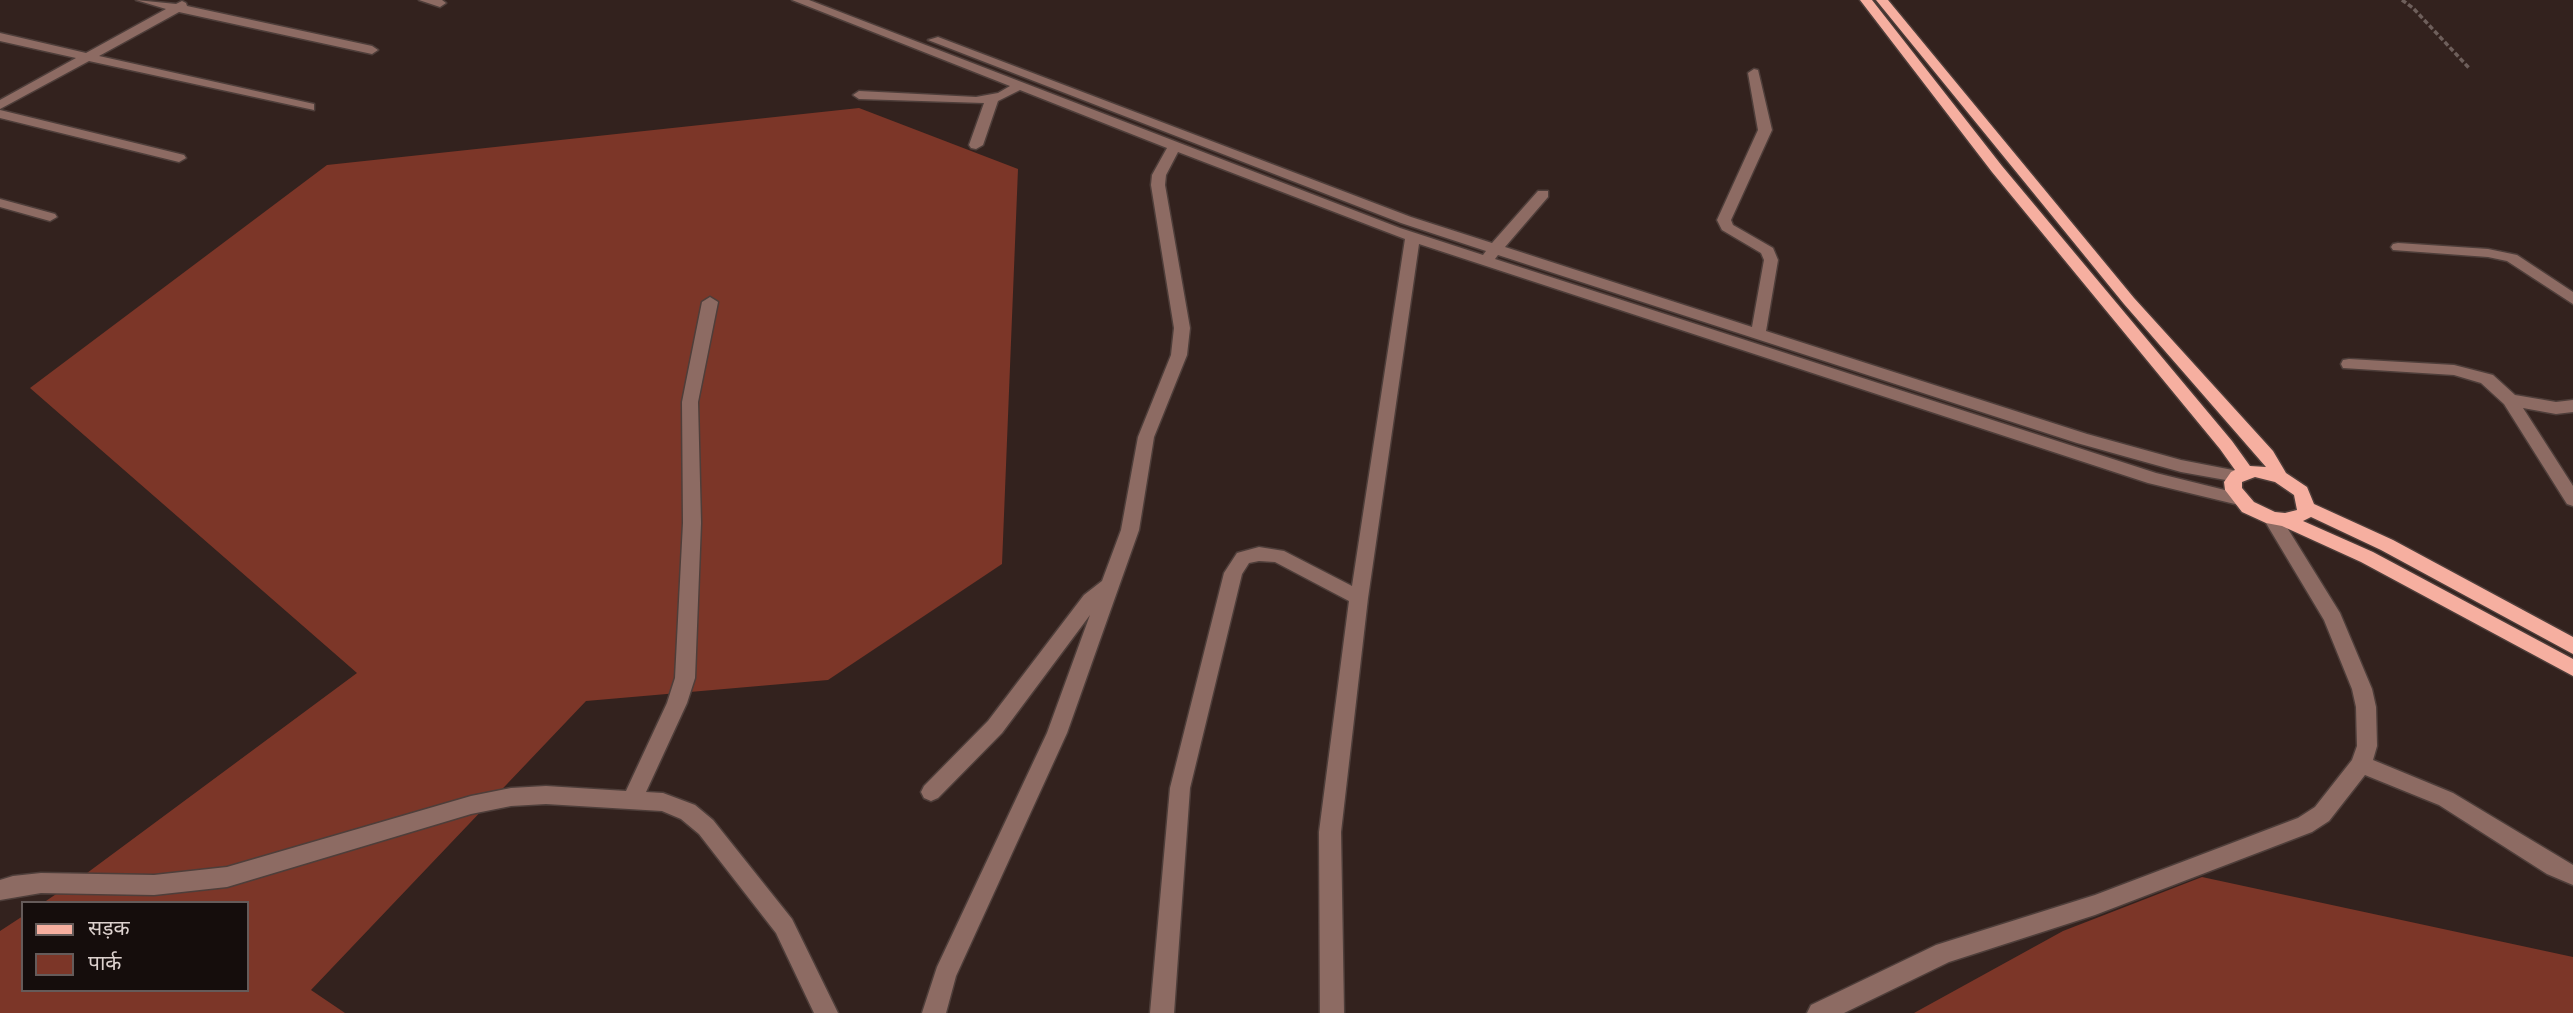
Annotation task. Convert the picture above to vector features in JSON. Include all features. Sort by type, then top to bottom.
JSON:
[{"type":"main road","points":[[1866,0],[1997,169],[2226,445],[2241,474]]},
{"type":"main road","points":[[1882,0],[2129,301],[2267,455],[2280,477]]},
{"type":"main road","points":[[2573,646],[2387,545],[2307,508],[2301,491],[2280,477],[2255,471],[2241,474],[2234,482],[2234,490],[2239,499],[2248,507],[2367,557],[2573,668]]},
{"type":"main road","points":[[2278,519],[2304,514],[2307,508]]},
{"type":"street","points":[[142,0],[171,4],[372,50]]},
{"type":"street","points":[[0,93],[171,4],[191,0]]},
{"type":"street","points":[[425,0],[440,3]]},
{"type":"street","points":[[798,0],[1413,237],[2154,479],[2239,499]]},
{"type":"street","points":[[829,0],[1406,220],[2083,439],[2181,466],[2241,474]]},
{"type":"street","points":[[0,105],[88,57],[171,4]]},
{"type":"street","points":[[0,37],[309,107]]},
{"type":"street","points":[[1754,73],[1765,130],[1724,220],[1727,227],[1736,233],[1759,243],[1768,251],[1771,260],[1758,335]]},
{"type":"street","points":[[859,95],[962,101],[992,99],[1019,86]]},
{"type":"street","points":[[976,145],[992,99]]},
{"type":"street","points":[[0,114],[179,158]]},
{"type":"street","points":[[934,1013],[945,975],[1057,733],[1135,513],[1146,437],[1179,355],[1182,328],[1158,185],[1159,175],[1175,146]]},
{"type":"street","points":[[1484,261],[1543,194]]},
{"type":"street","points":[[0,203],[50,217]]},
{"type":"street","points":[[1332,1013],[1330,832],[1359,598],[1413,237]]},
{"type":"street","points":[[2398,247],[2488,253],[2512,258],[2573,299]]},
{"type":"street","points":[[632,800],[677,704],[685,678],[692,523],[690,402],[710,302]]},
{"type":"street","points":[[2349,364],[2455,370],[2487,379],[2510,400],[2573,500]]},
{"type":"street","points":[[2510,400],[2556,408],[2573,406]]},
{"type":"street","points":[[1819,1013],[1944,953],[2095,905],[2305,825],[2322,814],[2361,764],[2367,746],[2366,707],[2362,689],[2333,618],[2278,519]]},
{"type":"street","points":[[1162,1013],[1180,788],[1233,573],[1243,558],[1259,554],[1278,556],[1359,598]]},
{"type":"street","points":[[931,792],[995,727],[1091,600],[1110,585]]},
{"type":"street","points":[[2361,764],[2446,799],[2555,867],[2573,875]]},
{"type":"street","points":[[0,890],[41,884],[154,885],[227,877],[471,805],[511,797],[546,795],[663,802],[688,812],[706,827],[784,926],[826,1013]]},
{"type":"path","points":[[2402,0],[2413,8],[2469,68]]},
{"type":"green space","points":[[859,108],[1018,169],[1002,564],[828,680],[586,701],[311,990],[345,1013],[0,1013],[0,931],[21,917],[21,992],[248,992],[248,901],[46,901],[357,673],[30,388],[327,165]]},
{"type":"green space","points":[[2202,877],[2573,957],[2573,1013],[1914,1013],[2063,931]]}]
